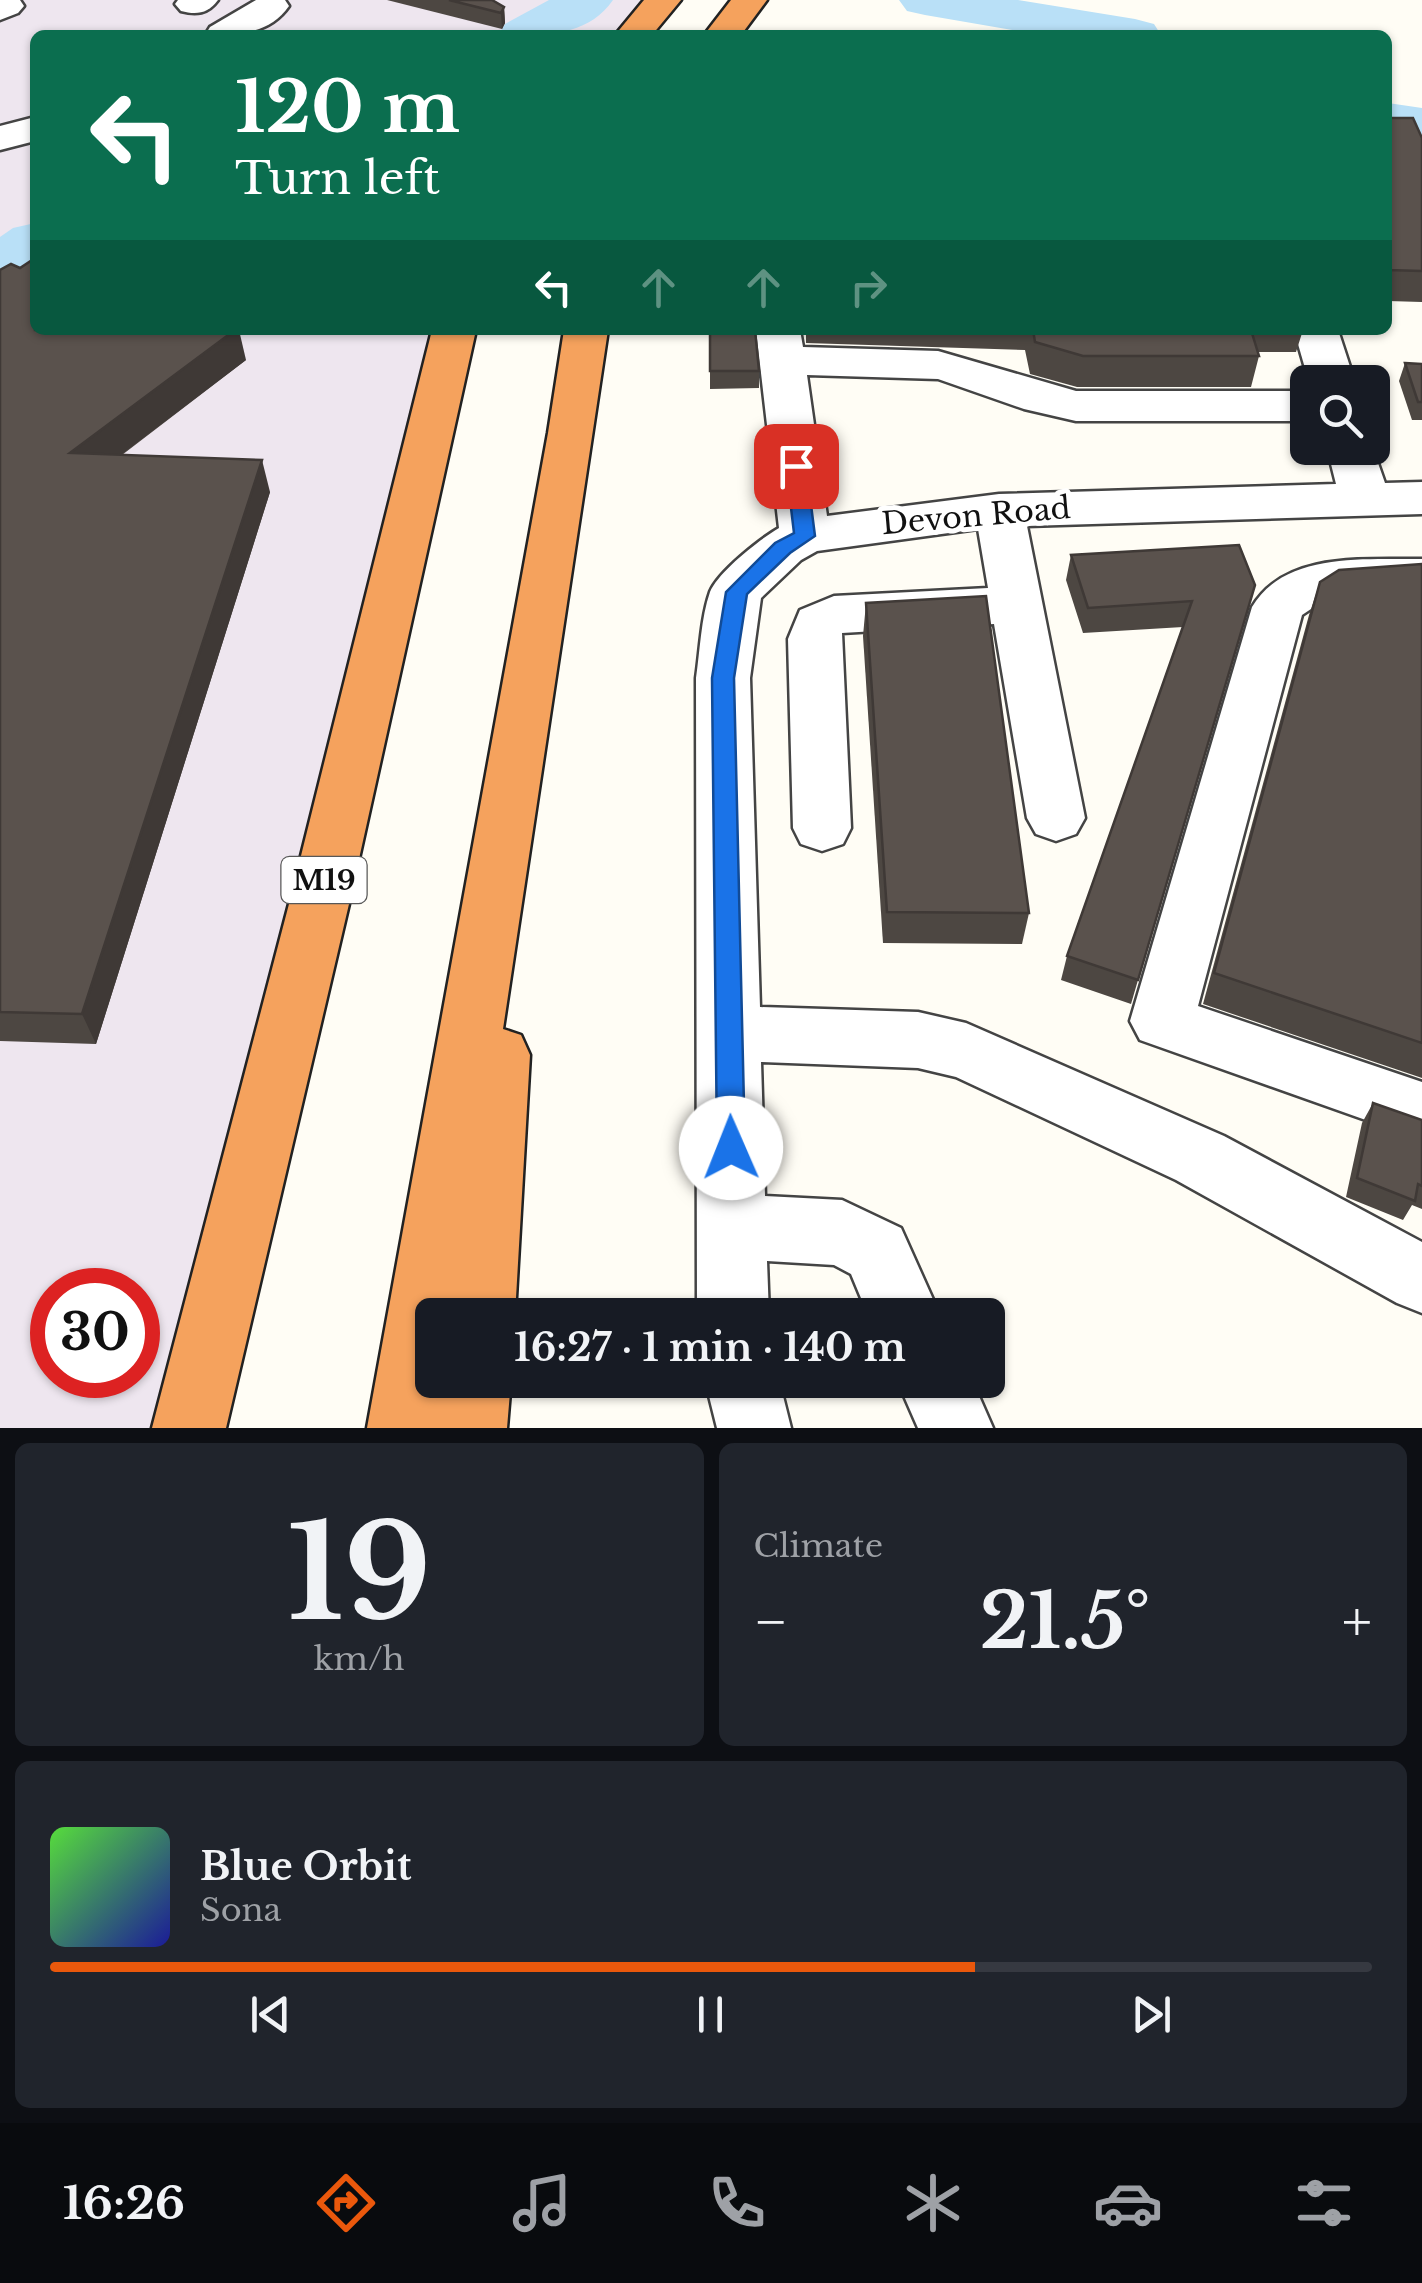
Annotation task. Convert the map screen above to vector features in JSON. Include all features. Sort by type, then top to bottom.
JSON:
[{"type":"highway","points":[[638,30],[663,0]]},
{"type":"highway","points":[[726,30],[750,0]]},
{"type":"highway","name":"M19","points":[[181,1412],[319,904],[453,335]]},
{"type":"highway","points":[[404,1428],[496,892],[585,335]]},
{"type":"highway","points":[[481,1298],[504,960],[496,892]]},
{"type":"highway","points":[[470,1428],[472,1398]]},
{"type":"street","points":[[231,30],[271,6]]},
{"type":"street","points":[[0,138],[30,130]]},
{"type":"street","points":[[1318,335],[1327,365]]},
{"type":"street","points":[[805,536],[780,345],[938,366],[975,375],[1045,403],[1290,406]]},
{"type":"street","name":"Devon Road","points":[[733,1298],[723,678],[736,592],[783,548],[805,536],[999,510],[1358,473],[1422,498]]},
{"type":"street","points":[[999,510],[1056,818]]},
{"type":"street","points":[[1422,577],[1315,582],[1289,593],[1278,607],[1162,1021],[1422,1111]]},
{"type":"street","points":[[822,828],[814,639],[819,623],[834,614],[1018,605]]},
{"type":"street","points":[[729,1033],[918,1040],[966,1051],[1200,1158],[1422,1279]]},
{"type":"street","points":[[732,1226],[842,1234],[876,1251],[897,1298]]},
{"type":"street","points":[[746,1398],[754,1428]]},
{"type":"street","points":[[942,1398],[956,1428]]},
{"type":"shaded area","points":[[0,0],[660,0],[635,30],[30,30],[30,335],[451,335],[188,1428],[0,1428]]},
{"type":"building","points":[[449,0],[492,0],[504,7],[501,13]]},
{"type":"building","points":[[1392,118],[1413,118],[1422,138],[1422,271],[1392,270]]},
{"type":"building","points":[[30,261],[30,335],[228,335],[70,453],[262,460],[82,1014],[0,1012],[0,270],[11,264],[20,268]]},
{"type":"building","points":[[710,335],[755,335],[759,371],[710,371]]},
{"type":"building","points":[[1034,335],[1253,335],[1259,356],[1083,356],[1035,342]]},
{"type":"building","points":[[1405,363],[1422,364],[1422,402],[1418,402]]},
{"type":"building","points":[[1239,545],[1255,585],[1138,980],[1067,956],[1192,601],[1088,608],[1071,555]]},
{"type":"building","points":[[1422,564],[1422,1043],[1214,973],[1320,582],[1339,570]]},
{"type":"building","points":[[986,596],[1029,913],[887,912],[866,603]]},
{"type":"building","points":[[1373,1103],[1422,1120],[1422,1186],[1418,1184],[1415,1201],[1357,1178]]},
{"type":"waterway","points":[[533,30],[587,0]]},
{"type":"waterway","points":[[925,0],[1105,30]]},
{"type":"waterway","points":[[1392,121],[1422,125]]},
{"type":"waterway","points":[[0,264],[30,244]]},
{"type":"route","points":[[731,1148],[723,678],[736,592],[783,548],[805,536],[796,466]]}]
